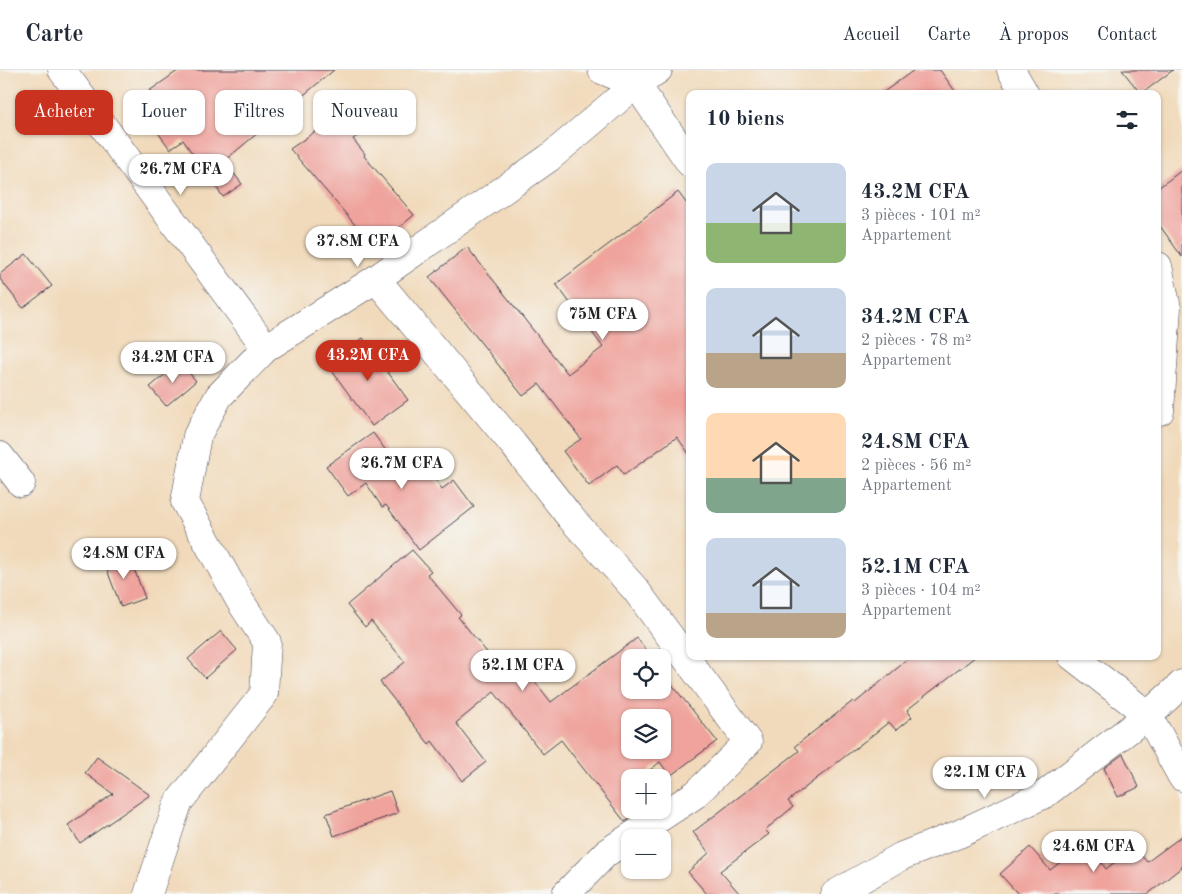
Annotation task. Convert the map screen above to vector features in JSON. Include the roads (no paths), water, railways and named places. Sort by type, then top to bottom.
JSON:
[{"type":"street","points":[[62,70],[266,348]]},
{"type":"street","points":[[602,70],[647,77]]},
{"type":"street","points":[[1011,70],[1023,90]]},
{"type":"street","points":[[148,894],[178,803],[264,694],[267,642],[240,601],[185,502],[197,436],[219,396],[266,348],[376,279],[549,158],[647,77]]},
{"type":"street","points":[[647,77],[686,155]]},
{"type":"street","points":[[376,279],[513,444],[570,517],[635,589],[686,658]]},
{"type":"street","points":[[1161,279],[1168,308],[1161,381]]},
{"type":"street","points":[[1161,410],[1182,393]]},
{"type":"street","points":[[0,456],[22,483]]},
{"type":"street","points":[[566,894],[606,853],[696,794],[748,742],[687,660]]},
{"type":"street","points":[[1077,660],[1148,715],[1182,777]]},
{"type":"street","points":[[835,894],[902,856],[959,834],[1045,794],[1148,715],[1182,684]]}]
